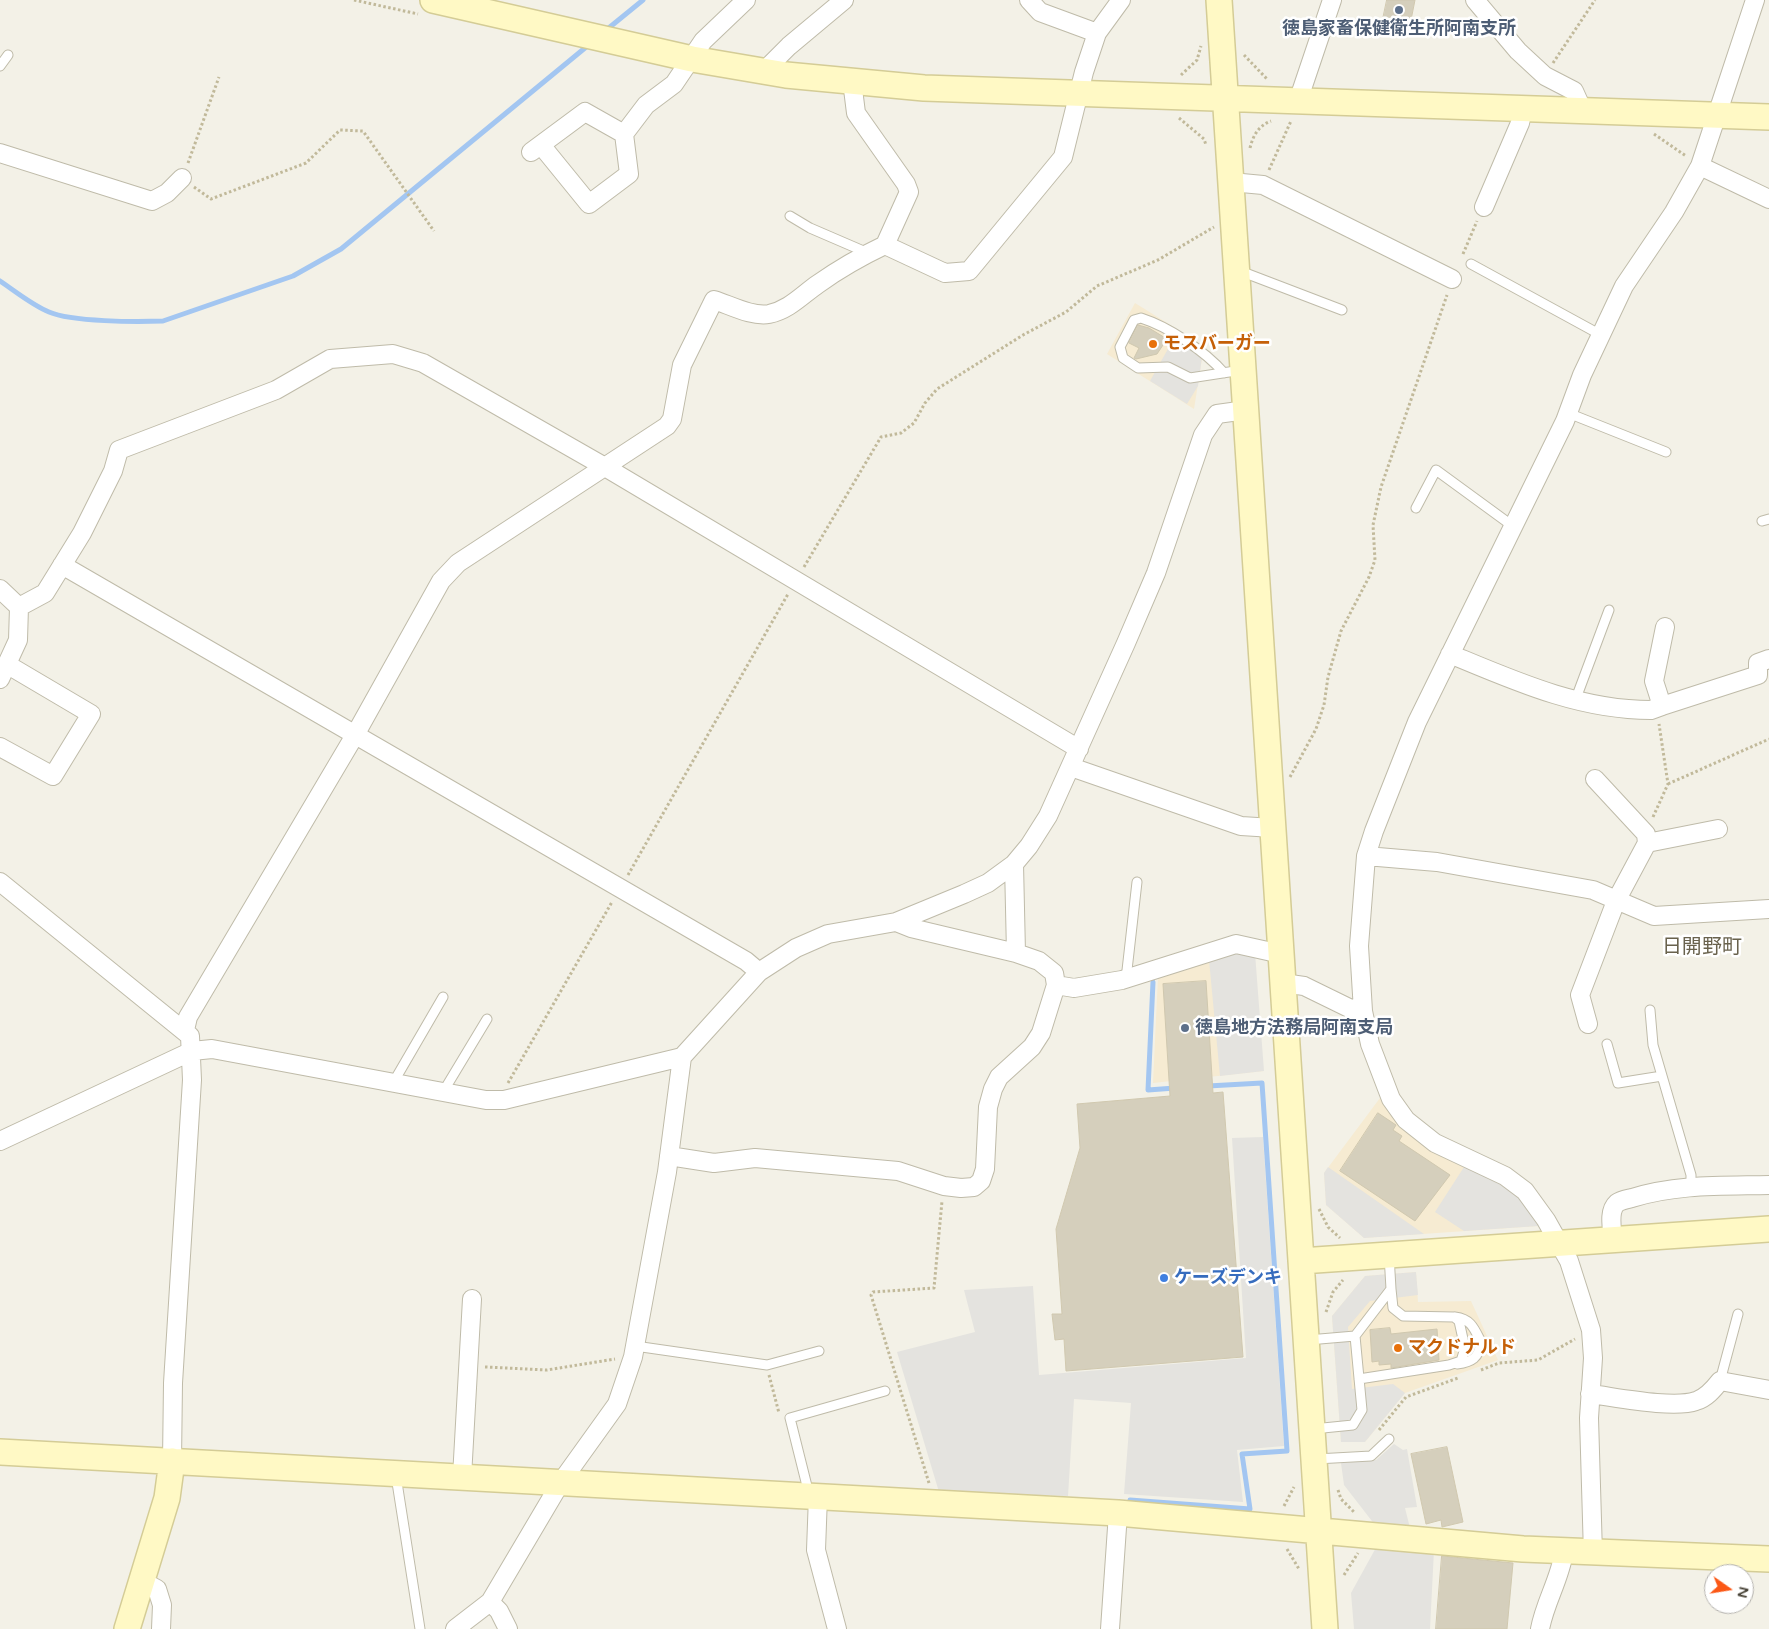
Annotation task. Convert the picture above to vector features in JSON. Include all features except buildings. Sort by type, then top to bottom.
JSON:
[{"type":"street","points":[[624,134],[585,112],[536,149],[589,204],[629,174],[624,134],[646,105],[674,84],[702,41],[746,0]]},
{"type":"street","points":[[764,71],[789,46],[844,0]]},
{"type":"street","points":[[1029,0],[1040,12],[1097,33]]},
{"type":"street","points":[[885,245],[944,273],[969,271],[1063,157],[1097,33],[1121,0]]},
{"type":"street","points":[[1219,0],[1225,100],[1248,183],[1237,270],[1234,371],[1246,410],[1301,1261],[1317,1340],[1312,1429],[1324,1459],[1318,1530],[1325,1629]]},
{"type":"street","points":[[1292,110],[1332,0]]},
{"type":"street","points":[[1475,0],[1518,52],[1545,76],[1574,91],[1583,111]]},
{"type":"street","points":[[1593,1554],[1589,1418],[1593,1358],[1591,1330],[1573,1270],[1560,1242],[1525,1192],[1505,1176],[1436,1143],[1406,1120],[1391,1099],[1370,1044],[1363,1011],[1359,946],[1366,856],[1417,722],[1450,654],[1469,621],[1514,527],[1568,413],[1582,375],[1624,286],[1674,212],[1700,166],[1755,0]]},
{"type":"street","points":[[427,8],[476,5],[692,59],[764,71],[924,88],[1225,100],[1292,110],[1523,109],[1769,117]]},
{"type":"street","points":[[185,1030],[188,1017],[355,735],[441,581],[458,563],[667,426],[672,419],[682,365],[714,300],[748,312],[768,314],[789,307],[818,284],[868,253],[885,245],[909,192],[906,184],[856,113],[852,81]]},
{"type":"street","points":[[1484,207],[1520,123],[1523,109]]},
{"type":"street","points":[[0,153],[152,201],[167,193],[182,178]]},
{"type":"street","points":[[1700,166],[1769,199]]},
{"type":"street","points":[[1248,183],[1452,279]]},
{"type":"street","points":[[19,606],[45,593],[82,533],[113,471],[119,450],[276,390],[330,359],[393,354],[423,363],[605,467],[1079,749]]},
{"type":"street","points":[[0,1141],[192,1051],[212,1049],[486,1100],[504,1100],[682,1057],[759,972],[796,948],[828,934],[896,922],[988,883],[1014,864],[1029,846],[1048,816],[1156,573],[1203,435],[1217,414],[1246,410]]},
{"type":"street","points":[[62,564],[746,961],[759,972]]},
{"type":"street","points":[[0,589],[19,606],[18,640],[4,672],[91,714],[53,776],[0,747]]},
{"type":"street","points":[[1660,707],[1654,681],[1665,627]]},
{"type":"street","points":[[1450,654],[1530,687],[1575,702],[1642,710],[1660,707],[1758,675],[1758,663],[1769,659]]},
{"type":"street","points":[[1071,767],[1242,826],[1273,828]]},
{"type":"street","points":[[1595,778],[1647,838]]},
{"type":"street","points":[[1647,838],[1718,829]]},
{"type":"street","points":[[1588,1024],[1580,995],[1616,901],[1647,838]]},
{"type":"street","points":[[1366,856],[1438,862],[1593,890],[1654,916],[1769,909]]},
{"type":"street","points":[[1014,864],[1016,953]]},
{"type":"street","points":[[0,882],[176,1026],[185,1030],[190,1036],[192,1051],[173,1383],[172,1461],[167,1498],[127,1629]]},
{"type":"street","points":[[669,1156],[714,1162],[755,1158],[898,1171],[944,1186],[961,1188],[974,1187],[981,1181],[985,1169],[988,1107],[993,1089],[999,1077],[1032,1047],[1041,1033],[1056,985],[1054,973],[1039,961],[1016,953],[911,928],[896,922]]},
{"type":"street","points":[[1056,985],[1074,988],[1126,979],[1236,944],[1281,954]]},
{"type":"street","points":[[1283,983],[1304,986],[1349,1008],[1363,1011]]},
{"type":"street","points":[[455,1629],[490,1602],[561,1482],[618,1404],[634,1352],[669,1156],[682,1057]]},
{"type":"street","points":[[1613,1240],[1611,1222],[1613,1209],[1618,1202],[1653,1191],[1691,1187],[1769,1185]]},
{"type":"street","points":[[1301,1261],[1769,1229]]},
{"type":"street","points":[[462,1477],[472,1299]]},
{"type":"street","points":[[1590,1394],[1671,1403],[1695,1402],[1709,1394],[1720,1381],[1769,1390]]},
{"type":"street","points":[[0,1452],[1118,1513],[1564,1552],[1769,1560]]},
{"type":"street","points":[[813,1496],[816,1550],[837,1629]]},
{"type":"street","points":[[1110,1629],[1118,1513]]},
{"type":"street","points":[[1540,1629],[1543,1612],[1561,1568],[1564,1552]]},
{"type":"street","points":[[142,1581],[157,1590],[162,1606],[161,1629]]},
{"type":"street","points":[[490,1602],[499,1611],[508,1629]]},
{"type":"lane","points":[[0,66],[8,55]]},
{"type":"lane","points":[[790,216],[810,228],[868,253]]},
{"type":"lane","points":[[1471,264],[1601,335]]},
{"type":"lane","points":[[1237,270],[1342,310]]},
{"type":"lane","points":[[1141,318],[1178,337],[1234,371],[1190,378],[1168,367],[1138,368],[1123,358],[1120,347],[1134,320],[1141,318]]},
{"type":"lane","points":[[1568,413],[1666,452]]},
{"type":"lane","points":[[1416,508],[1436,470],[1514,527]]},
{"type":"lane","points":[[1575,702],[1609,610]]},
{"type":"lane","points":[[1126,979],[1137,882]]},
{"type":"lane","points":[[393,1083],[443,997]]},
{"type":"lane","points":[[1650,1010],[1654,1045],[1691,1175],[1691,1187]]},
{"type":"lane","points":[[443,1092],[487,1019]]},
{"type":"lane","points":[[1607,1044],[1618,1083],[1662,1076]]},
{"type":"lane","points":[[1359,1379],[1472,1362],[1478,1356],[1480,1348],[1481,1342],[1472,1324],[1466,1319],[1403,1316],[1393,1308],[1389,1255]]},
{"type":"lane","points":[[1312,1429],[1353,1425],[1362,1410],[1355,1336],[1391,1289]]},
{"type":"lane","points":[[1720,1381],[1738,1314]]},
{"type":"lane","points":[[1449,1366],[1462,1361],[1465,1348],[1460,1321],[1454,1317]]},
{"type":"lane","points":[[1317,1340],[1355,1336]]},
{"type":"lane","points":[[634,1352],[766,1365],[819,1351]]},
{"type":"lane","points":[[813,1496],[790,1418],[885,1390]]},
{"type":"lane","points":[[1324,1459],[1371,1456],[1389,1439]]},
{"type":"lane","points":[[396,1473],[420,1629]]},
{"type":"path","points":[[354,0],[427,8]]},
{"type":"path","points":[[1545,76],[1595,0]]},
{"type":"path","points":[[1176,77],[1197,60],[1202,42]]},
{"type":"path","points":[[219,77],[182,178],[211,199],[306,163],[340,130],[363,131],[434,231]]},
{"type":"path","points":[[1248,183],[1292,118],[1292,110]]},
{"type":"path","points":[[1174,116],[1182,119],[1204,139],[1208,150]]},
{"type":"path","points":[[1248,183],[1253,137],[1263,124],[1278,118]]},
{"type":"path","points":[[1652,133],[1700,166]]},
{"type":"path","points":[[1289,768],[1289,778],[1316,729],[1324,705],[1328,678],[1341,631],[1369,577],[1374,560],[1373,525],[1381,487],[1452,279],[1484,207]]},
{"type":"path","points":[[1216,226],[1216,236]]},
{"type":"path","points":[[1647,838],[1668,784],[1660,707]]},
{"type":"path","points":[[1668,784],[1769,739]]},
{"type":"path","points":[[931,1504],[931,1492],[871,1295],[873,1292],[934,1288],[944,1186]]},
{"type":"path","points":[[1318,1200],[1319,1210],[1328,1227],[1341,1239]]},
{"type":"path","points":[[1317,1340],[1333,1292],[1343,1280]]},
{"type":"path","points":[[1471,1373],[1500,1363],[1538,1360],[1591,1330]]},
{"type":"path","points":[[468,1367],[547,1370],[634,1352]]},
{"type":"path","points":[[1378,1431],[1406,1397],[1462,1377]]},
{"type":"path","points":[[1324,1459],[1341,1499],[1358,1517]]},
{"type":"path","points":[[1284,1506],[1294,1488],[1295,1479]]},
{"type":"path","points":[[1284,1546],[1291,1552],[1302,1575]]},
{"type":"path","points":[[1345,1582],[1344,1573],[1359,1553]]},
{"type":"shaded area","points":[[1135,303],[1204,346],[1194,409],[1107,354]]},
{"type":"shaded area","points":[[1173,340],[1202,357],[1198,386],[1187,404],[1150,381]]},
{"type":"shaded area","points":[[1237,950],[1264,1071],[1153,1083],[1158,977]]},
{"type":"shaded area","points":[[1237,950],[1255,953],[1264,1071],[1220,1076],[1209,960]]},
{"type":"shaded area","points":[[1380,1098],[1407,1130],[1425,1147],[1459,1165],[1499,1181],[1539,1226],[1364,1238],[1326,1205],[1324,1173]]},
{"type":"shaded area","points":[[1263,1137],[1284,1446],[1237,1450],[1243,1502],[1124,1494],[1131,1403],[1074,1399],[1068,1496],[939,1492],[897,1352],[975,1332],[964,1290],[1033,1286],[1039,1375],[1246,1358],[1232,1138]]},
{"type":"shaded area","points":[[1328,1167],[1424,1234],[1364,1238],[1326,1205],[1324,1173]]},
{"type":"shaded area","points":[[1464,1167],[1499,1181],[1516,1193],[1539,1226],[1464,1231],[1435,1212]]},
{"type":"shaded area","points":[[1416,1272],[1418,1302],[1471,1301],[1498,1360],[1405,1393],[1365,1442],[1341,1442],[1332,1316],[1365,1276]]},
{"type":"shaded area","points":[[1416,1272],[1418,1295],[1370,1301],[1348,1327],[1352,1389],[1393,1384],[1405,1393],[1365,1442],[1341,1442],[1332,1316],[1365,1276]]},
{"type":"shaded area","points":[[1394,1444],[1403,1450],[1407,1449],[1417,1507],[1405,1508],[1410,1528],[1375,1525],[1344,1485],[1341,1463],[1376,1460]]},
{"type":"shaded area","points":[[1378,1544],[1434,1550],[1430,1629],[1354,1629],[1351,1593]]},
{"type":"waterway","points":[[605,31],[643,0]]},
{"type":"waterway","points":[[0,281],[36,306],[59,315],[104,321],[163,321],[293,276],[341,249],[591,43]]},
{"type":"waterway","points":[[1153,982],[1148,1090],[1175,1088]]},
{"type":"waterway","points":[[1130,1500],[1250,1509],[1242,1454],[1287,1451],[1262,1083],[1208,1086]]},
{"type":"place","name":"徳島家畜保健衛生所阿南支所","points":[[1399,10]]},
{"type":"place","name":"モスバーガー","points":[[1153,344]]},
{"type":"place","name":"徳島地方法務局阿南支局","points":[[1185,1028]]},
{"type":"place","name":"ケーズデンキ","points":[[1164,1278]]},
{"type":"place","name":"マクドナルド","points":[[1398,1348]]},
{"type":"district","name":"日開野町","points":[[1702,948]]}]
